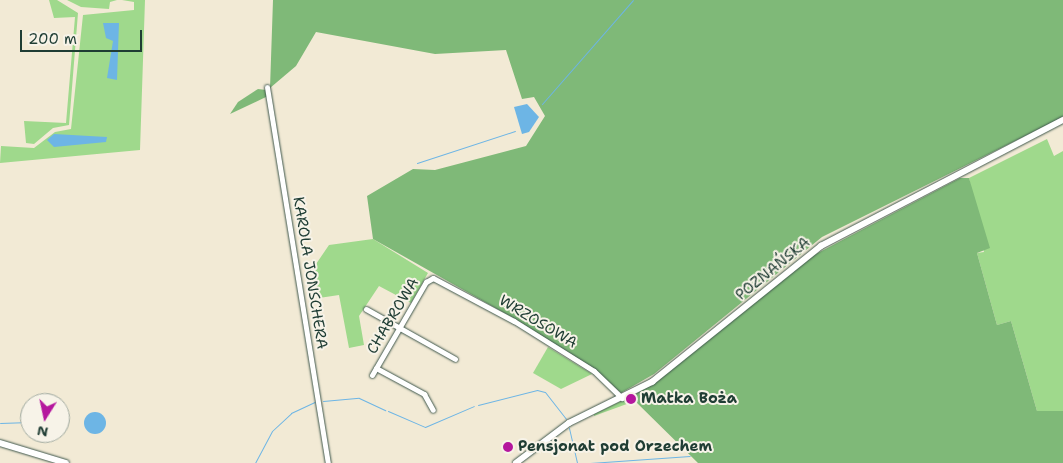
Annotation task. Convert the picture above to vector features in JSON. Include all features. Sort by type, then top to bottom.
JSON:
[{"type":"street","name":"KAROLA JONSCHERA","points":[[267,87],[328,463]]},
{"type":"street","name":"POZNAŃSKA","points":[[516,463],[566,425],[622,398],[657,378],[821,246],[1063,120]]},
{"type":"street","name":"WRZOSOWA","points":[[433,278],[514,320],[586,366],[622,398]]},
{"type":"street","name":"CHABROWA","points":[[372,375],[433,278]]},
{"type":"street","points":[[366,309],[455,359]]},
{"type":"street","name":"CHABROWA","points":[[376,368],[424,394],[433,410]]},
{"type":"street","points":[[0,444],[66,463]]},
{"type":"green space","points":[[49,0],[57,0],[78,13],[69,125],[53,128],[34,144],[26,143],[24,121],[66,123],[75,17],[54,18]]},
{"type":"green space","points":[[67,0],[117,0],[110,2],[109,9],[81,7]]},
{"type":"green space","points":[[122,0],[145,0],[140,150],[0,163],[1,146],[34,148],[55,132],[71,129],[83,15],[134,10],[134,2]]},
{"type":"green space","points":[[273,0],[1063,0],[1063,117],[822,237],[654,374],[621,393],[596,370],[515,319],[373,239],[367,196],[413,169],[435,170],[526,146],[545,116],[534,97],[522,99],[506,50],[435,54],[316,32],[296,66],[270,88]]},
{"type":"green space","points":[[258,89],[266,90],[268,96],[230,114],[238,102]]},
{"type":"green space","points":[[1047,139],[1054,156],[1063,151],[1063,411],[1044,412],[1037,411],[1011,321],[997,325],[977,253],[984,252],[969,178]]},
{"type":"green space","points":[[960,178],[969,178],[990,248],[977,253],[997,325],[1011,321],[1037,411],[1063,411],[1063,463],[698,463],[635,401],[636,394],[814,255]]},
{"type":"green space","points":[[373,239],[428,273],[411,303],[379,286],[359,316],[364,345],[349,348],[339,295],[319,298],[314,267],[329,245]]},
{"type":"green space","points":[[548,347],[592,374],[561,389],[533,373]]},
{"type":"green space","points":[[636,394],[635,401],[594,416],[594,414]]},
{"type":"water","points":[[103,23],[119,23],[117,80],[107,78],[113,41],[106,38]]},
{"type":"water","points":[[527,104],[539,117],[529,132],[522,134],[514,107]]},
{"type":"water","points":[[54,134],[107,137],[106,142],[54,147],[47,140]]},
{"type":"water","points":[[95,412],[103,415],[106,423],[103,431],[95,434],[87,431],[84,423],[87,415]]},
{"type":"waterway","points":[[542,104],[633,0]]},
{"type":"waterway","points":[[417,163],[515,131]]},
{"type":"waterway","points":[[478,405],[537,390],[545,392],[566,419]]},
{"type":"waterway","points":[[323,401],[359,398],[385,410]]},
{"type":"waterway","points":[[255,463],[272,431],[291,413],[315,402]]},
{"type":"waterway","points":[[388,411],[425,427],[474,406]]},
{"type":"waterway","points":[[0,423],[20,422]]},
{"type":"waterway","points":[[569,428],[577,463]]},
{"type":"waterway","points":[[590,463],[690,456]]},
{"type":"place","name":"Matka Boża","points":[[631,399]]},
{"type":"place","name":"Pensjonat pod Orzechem","points":[[508,447]]}]
